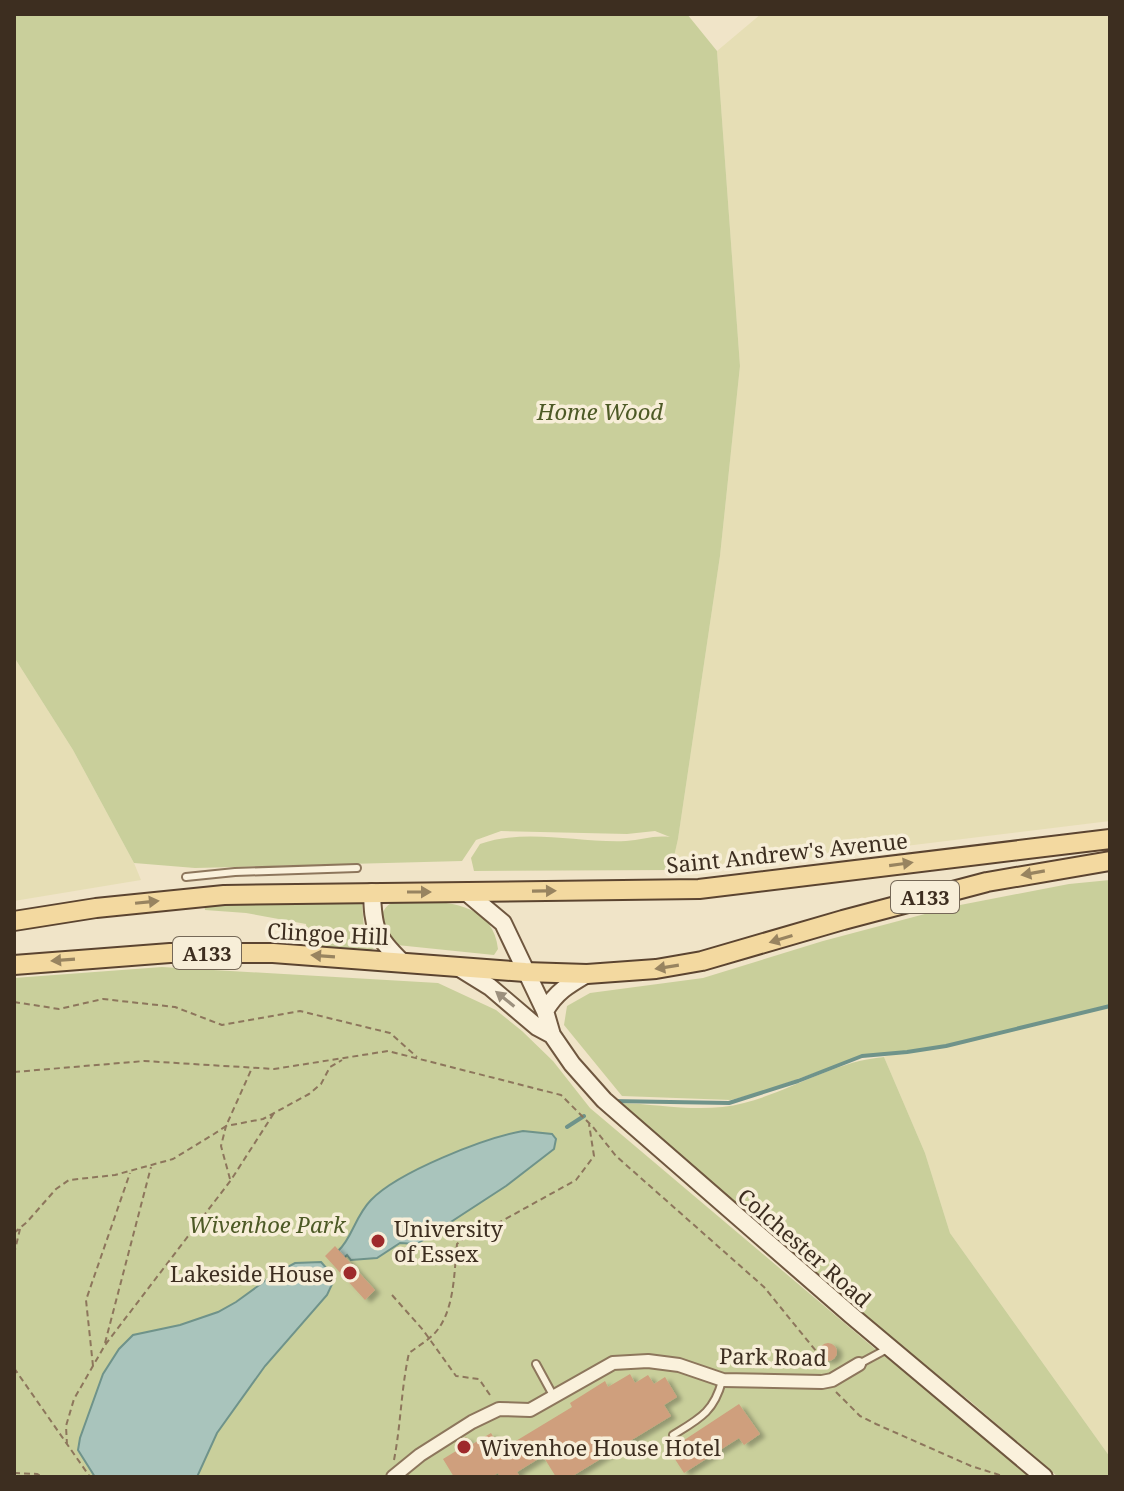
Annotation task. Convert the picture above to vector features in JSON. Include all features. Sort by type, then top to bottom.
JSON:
[{"type":"main road","name":"Saint Andrew's Avenue","points":[[372,892],[699,889],[1110,839]]},
{"type":"main road","name":"A133","points":[[401,961],[587,974],[656,969],[702,961],[946,892],[1110,861]]},
{"type":"main road","points":[[372,892],[374,928],[382,943],[401,961]]},
{"type":"main road","name":"Clingoe Hill","points":[[14,921],[96,908],[224,895],[372,892]]},
{"type":"main road","name":"Colchester Road","points":[[466,892],[503,923],[545,1011],[552,1035],[572,1064],[604,1100],[1044,1477]]},
{"type":"main road","name":"Clingoe Hill","points":[[14,965],[170,953],[273,953],[401,961]]},
{"type":"main road","name":"Colchester Road","points":[[456,966],[490,987],[537,1027],[552,1035]]},
{"type":"main road","points":[[545,1011],[564,987],[587,974]]},
{"type":"street","name":"Park Road","points":[[393,1470],[400,1469],[499,1409],[530,1410],[613,1363],[648,1361],[679,1365],[723,1380],[822,1382],[859,1364]]},
{"type":"lane","points":[[186,877],[235,872],[357,868]]},
{"type":"lane","name":"Park Road","points":[[859,1364],[891,1348]]},
{"type":"lane","points":[[536,1364],[554,1397]]},
{"type":"lane","points":[[673,1435],[703,1417],[718,1398],[723,1380]]},
{"type":"path","points":[[14,1002],[59,1009],[103,999],[175,1007],[222,1025],[300,1011],[390,1033],[420,1060]]},
{"type":"path","points":[[14,1072],[144,1061],[274,1069],[388,1051],[561,1095],[616,1156],[764,1287],[816,1349],[820,1359],[839,1376]]},
{"type":"path","points":[[14,1233],[56,1189],[69,1180],[131,1171],[173,1159],[226,1126],[263,1119],[309,1094],[321,1084],[330,1067],[346,1058]]},
{"type":"path","points":[[231,1180],[221,1146],[226,1126],[252,1068]]},
{"type":"path","points":[[67,1445],[66,1426],[74,1399],[103,1348],[231,1180],[274,1113]]},
{"type":"path","points":[[393,1470],[409,1353],[430,1338],[444,1321],[451,1294],[457,1244],[475,1229],[500,1222],[576,1180],[594,1156],[589,1123]]},
{"type":"path","points":[[103,1348],[151,1166]]},
{"type":"path","points":[[93,1367],[86,1300],[131,1171]]},
{"type":"path","points":[[14,1254],[21,1228]]},
{"type":"path","points":[[392,1295],[430,1338],[456,1376],[479,1379],[499,1409]]},
{"type":"path","points":[[14,1368],[90,1477]]},
{"type":"path","points":[[822,1382],[860,1416],[971,1466],[1006,1477]]},
{"type":"path","points":[[14,1473],[43,1477]]},
{"type":"shaded area","points":[[761,14],[1110,14],[1110,821],[757,864],[671,870],[720,556],[740,366],[717,51]]},
{"type":"shaded area","points":[[14,657],[73,750],[141,880],[14,901]]},
{"type":"shaded area","points":[[1110,1006],[1110,1457],[950,1233],[925,1153],[884,1057],[891,1053],[927,1050],[1044,1024]]},
{"type":"green space","name":"Home Wood","points":[[14,14],[687,14],[717,51],[740,366],[720,556],[671,870],[474,871],[471,858],[480,844],[515,837],[626,841],[670,837],[655,831],[627,834],[501,831],[476,840],[462,861],[195,868],[134,863],[73,750],[14,657]]},
{"type":"green space","points":[[1110,880],[1110,1006],[946,1046],[862,1056],[731,1100],[622,1096],[564,1025],[567,1006],[590,993],[703,978],[823,941],[955,906],[1069,884]]},
{"type":"green space","points":[[362,902],[364,929],[374,948],[371,950],[309,947],[306,924],[246,913],[205,910],[204,904]]},
{"type":"green space","points":[[393,902],[442,902],[473,911],[485,919],[494,932],[498,949],[494,955],[397,945],[382,923],[383,912]]},
{"type":"green space","name":"Wivenhoe Park","points":[[162,967],[438,983],[496,1010],[553,1061],[590,1108],[874,1348],[984,1434],[1033,1477],[14,1477],[14,978]]},
{"type":"green space","points":[[884,1057],[925,1153],[950,1233],[1110,1457],[1110,1477],[1058,1477],[970,1401],[895,1344],[620,1103],[698,1108],[729,1106],[762,1098],[848,1064]]},
{"type":"water","points":[[523,1131],[552,1134],[556,1139],[554,1149],[506,1186],[417,1244],[400,1243],[377,1258],[351,1260],[338,1251],[366,1206],[384,1189],[442,1158]]},
{"type":"water","points":[[321,1262],[335,1278],[327,1295],[265,1366],[217,1433],[197,1477],[95,1477],[78,1450],[80,1438],[103,1374],[119,1349],[133,1335],[180,1325],[218,1312],[295,1263]]},
{"type":"building","name":"Lakeside House","points":[[335,1246],[375,1290],[365,1300],[325,1256]]},
{"type":"building","points":[[828,1343],[837,1352],[828,1361],[819,1352]]},
{"type":"building","points":[[630,1374],[635,1383],[648,1375],[654,1384],[665,1377],[677,1397],[664,1405],[671,1416],[571,1477],[556,1477],[543,1456],[517,1472],[520,1477],[500,1477],[498,1473],[491,1477],[454,1477],[443,1459],[461,1448],[457,1442],[466,1437],[471,1445],[491,1433],[501,1450],[572,1407],[570,1403],[605,1381],[608,1387]]},
{"type":"building","points":[[739,1404],[760,1434],[744,1445],[739,1438],[684,1473],[669,1450]]},
{"type":"waterway","points":[[611,1101],[729,1103],[862,1056],[946,1046],[1110,1006]]},
{"type":"waterway","points":[[567,1127],[584,1116]]},
{"type":"place","name":"University of Essex","points":[[378,1241]]},
{"type":"place","name":"Lakeside House","points":[[350,1273]]},
{"type":"place","name":"Wivenhoe House Hotel","points":[[464,1447]]}]
